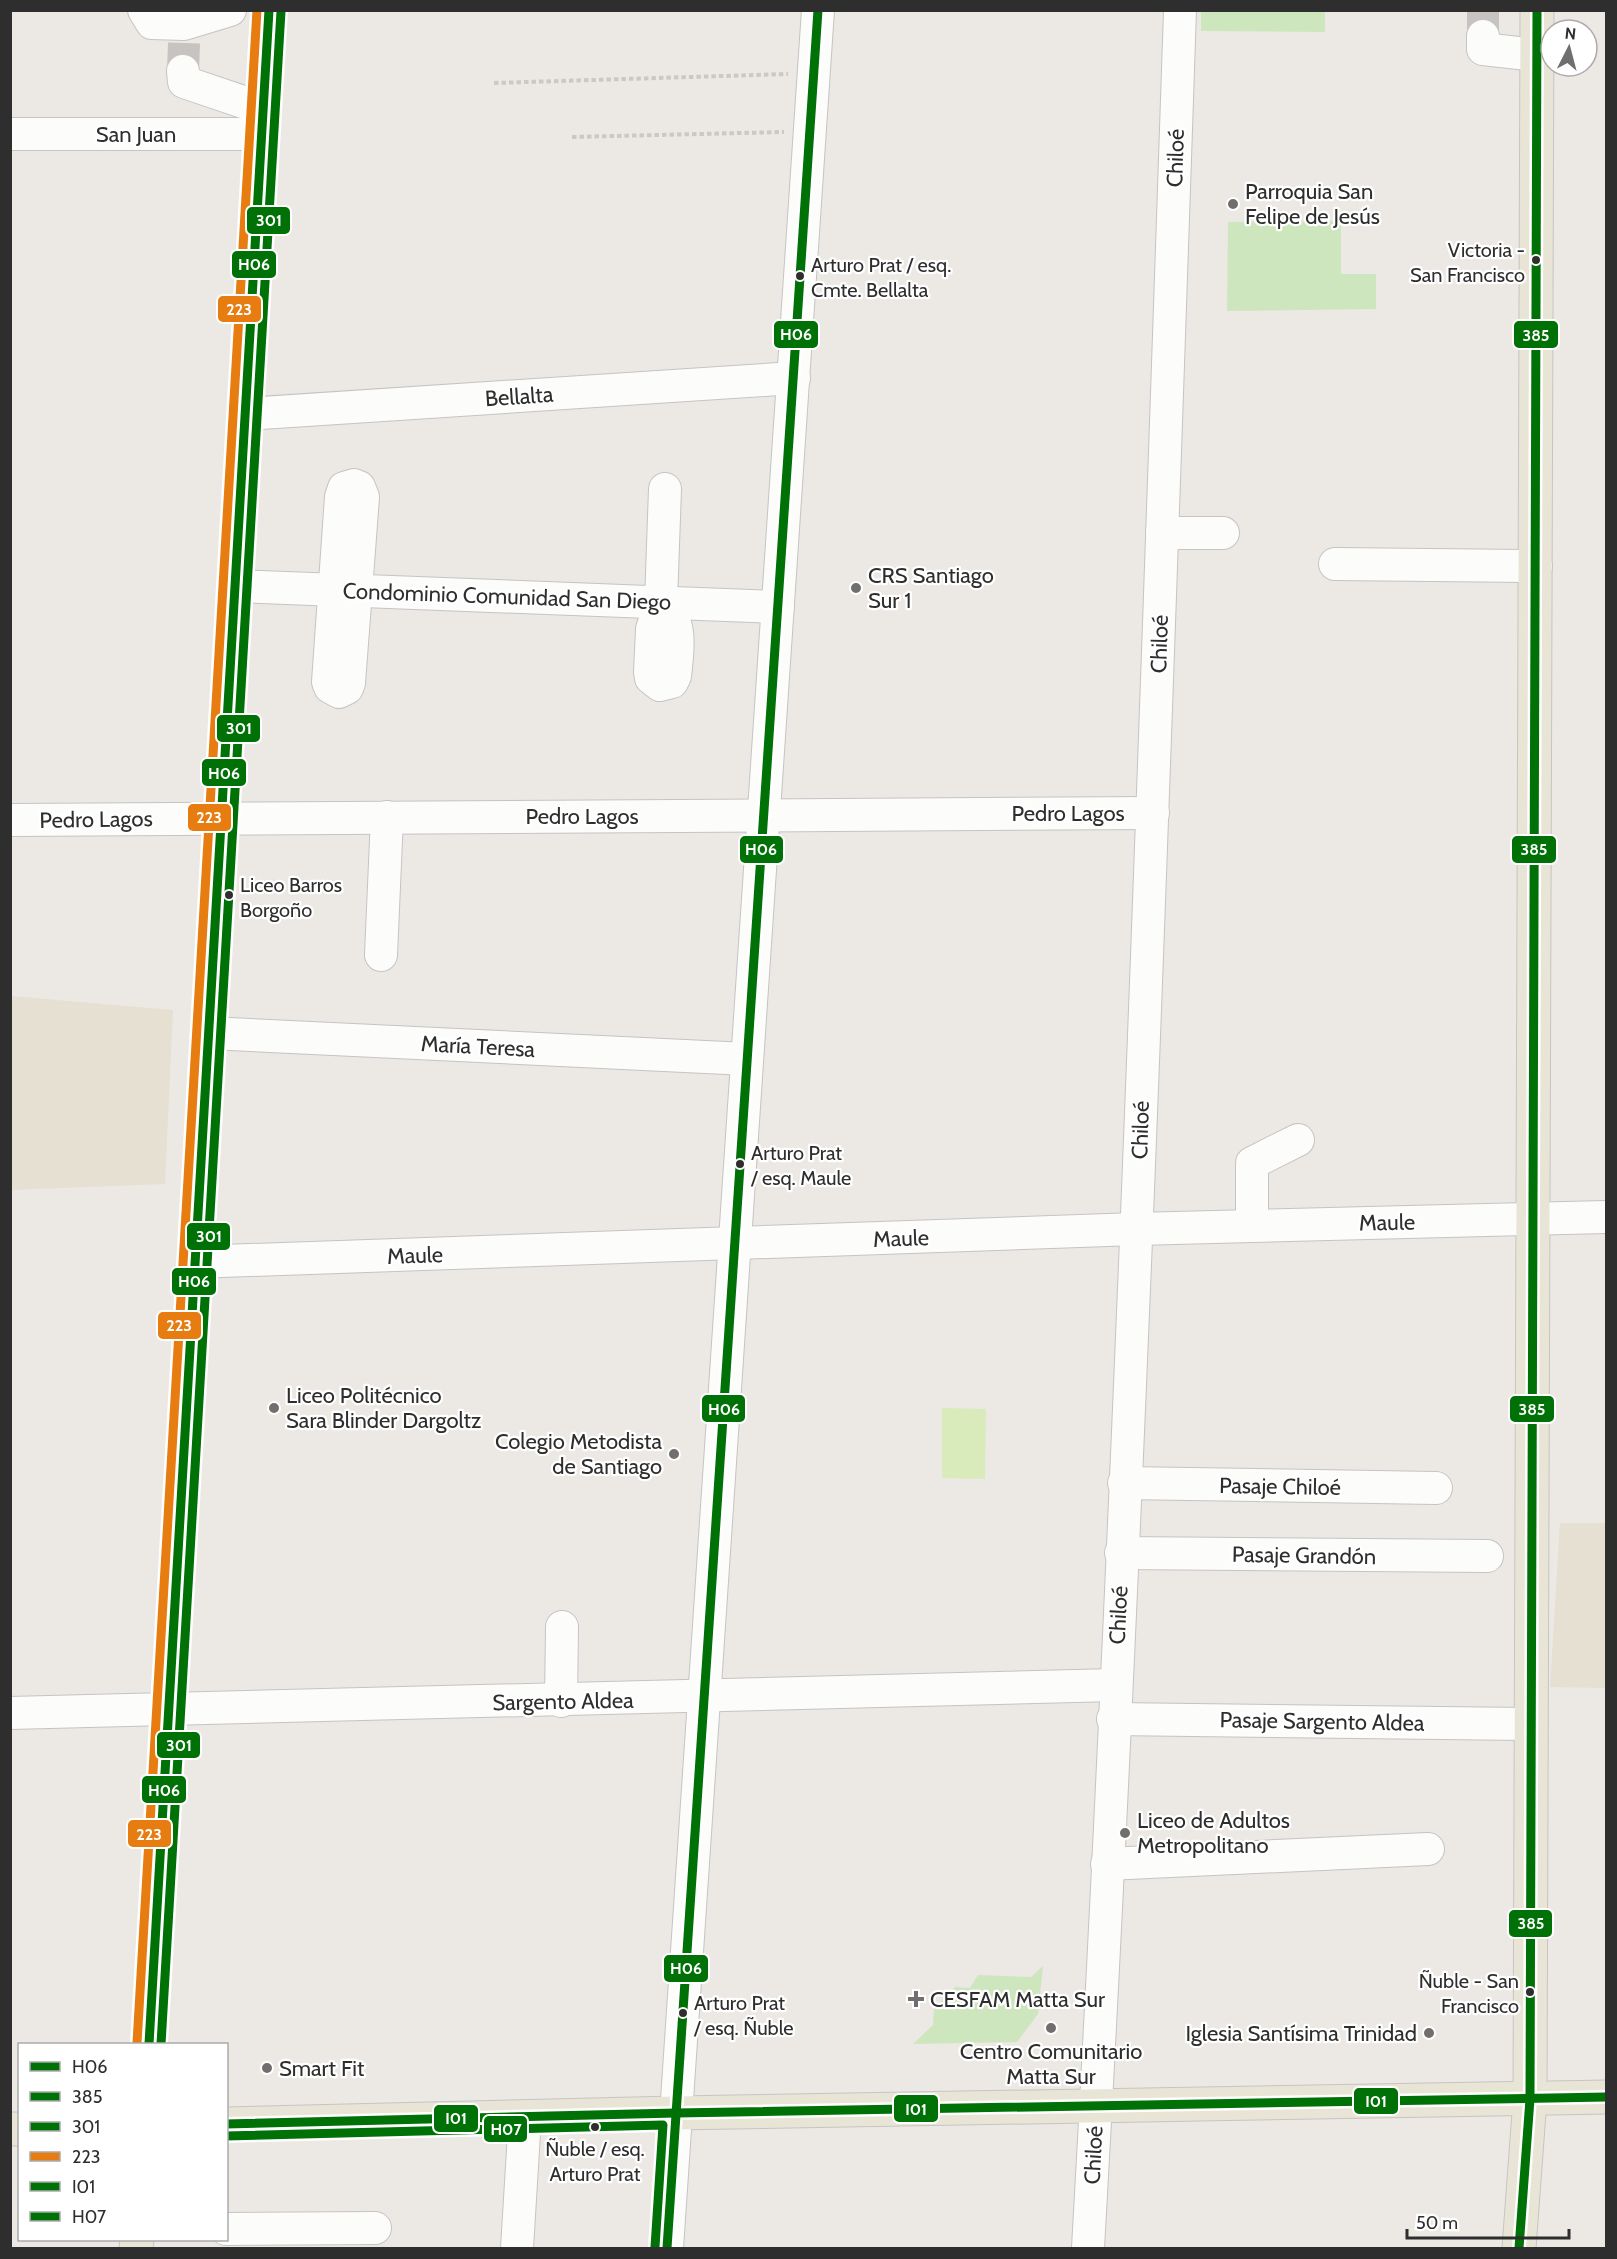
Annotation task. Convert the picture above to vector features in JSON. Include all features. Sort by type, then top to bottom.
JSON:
[{"type":"main road","points":[[149,2043],[269,10]]},
{"type":"main road","points":[[1519,2248],[1530,2099],[1530,1724],[1507,1557],[1533,1219],[1537,10]]},
{"type":"main road","points":[[228,2124],[676,2113],[1606,2097]]},
{"type":"street","points":[[144,10],[152,23],[184,46],[263,122]]},
{"type":"street","points":[[184,46],[230,10]]},
{"type":"street","points":[[667,2248],[818,10]]},
{"type":"street","name":"Chiloé","points":[[1088,2248],[1136,1229],[1153,813],[1180,10]]},
{"type":"street","points":[[1483,42],[1537,55]]},
{"type":"street","name":"San Juan","points":[[10,135],[263,122]]},
{"type":"street","name":"Bellalta","points":[[245,414],[794,378]]},
{"type":"street","points":[[661,602],[665,489]]},
{"type":"street","points":[[1162,533],[1223,533]]},
{"type":"street","points":[[1335,564],[1536,566]]},
{"type":"street","name":"Condominio Comunidad San Diego","points":[[236,586],[778,607]]},
{"type":"street","name":"Pedro Lagos","points":[[10,820],[1153,813]]},
{"type":"street","points":[[381,956],[387,817]]},
{"type":"street","name":"María Teresa","points":[[209,1033],[747,1059]]},
{"type":"street","points":[[1252,1226],[1252,1163],[1298,1140]]},
{"type":"street","name":"Maule","points":[[195,1262],[1136,1229],[1606,1217]]},
{"type":"street","name":"Pasaje Chiloé","points":[[1124,1483],[1436,1488]]},
{"type":"street","name":"Pasaje Grandón","points":[[1121,1553],[1507,1557]]},
{"type":"street","points":[[561,1701],[562,1627]]},
{"type":"street","name":"Sargento Aldea","points":[[10,1713],[704,1698],[1115,1685]]},
{"type":"street","name":"Pasaje Sargento Aldea","points":[[1113,1719],[1530,1724]]},
{"type":"street","points":[[1107,1864],[1428,1849]]},
{"type":"street","points":[[517,2248],[525,2117]]},
{"type":"street","points":[[228,2229],[375,2228]]},
{"type":"path","points":[[494,83],[814,73]]},
{"type":"path","points":[[572,137],[809,132]]},
{"type":"shaded area","points":[[10,996],[173,1010],[165,1184],[11,1190]]},
{"type":"shaded area","points":[[1560,1523],[1606,1523],[1606,1688],[1550,1687]]},
{"type":"green space","points":[[1201,11],[1325,11],[1325,32],[1201,31]]},
{"type":"green space","points":[[1341,221],[1341,274],[1376,274],[1376,309],[1227,311],[1228,222]]},
{"type":"green space","points":[[942,1408],[986,1409],[985,1479],[942,1478]]},
{"type":"green space","points":[[1043,1966],[1038,2014],[1017,2042],[913,2044],[933,2025],[934,2009],[955,1987],[970,1988],[978,1975],[1031,1977]]},
{"type":"tunnel","points":[[1483,10],[1483,36]]},
{"type":"tunnel","points":[[183,71],[184,43]]},
{"type":"transit line","name":"223","points":[[137,2043],[257,10]]},
{"type":"transit line","name":"H06","points":[[149,2043],[269,10]]},
{"type":"transit line","name":"H06","points":[[667,2248],[818,10]]},
{"type":"transit line","name":"385","points":[[1519,2248],[1530,2099],[1537,10]]},
{"type":"transit line","name":"301","points":[[161,2043],[281,11]]},
{"type":"transit line","name":"I01","points":[[228,2124],[676,2113],[1606,2097]]},
{"type":"transit line","name":"H07","points":[[228,2136],[663,2125],[655,2247]]},
{"type":"place","name":"Parroquia San Felipe de Jesús","points":[[1233,204]]},
{"type":"place","name":"Victoria - San Francisco","points":[[1536,260]]},
{"type":"place","name":"Arturo Prat / esq. Cmte. Bellalta","points":[[800,276]]},
{"type":"place","name":"CRS Santiago Sur 1","points":[[856,588]]},
{"type":"place","name":"Liceo Barros Borgoño","points":[[229,895]]},
{"type":"place","name":"Arturo Prat / esq. Maule","points":[[740,1164]]},
{"type":"place","name":"Liceo Politécnico Sara Blinder Dargoltz","points":[[274,1408]]},
{"type":"place","name":"Colegio Metodista de Santiago","points":[[674,1454]]},
{"type":"place","name":"Liceo de Adultos Metropolitano","points":[[1125,1833]]},
{"type":"place","name":"Ñuble - San Francisco","points":[[1530,1992]]},
{"type":"place","name":"CESFAM Matta Sur","points":[[916,1999]]},
{"type":"place","name":"Arturo Prat / esq. Ñuble","points":[[683,2013]]},
{"type":"place","name":"Centro Comunitario Matta Sur","points":[[1051,2028]]},
{"type":"place","name":"Iglesia Santísima Trinidad","points":[[1429,2033]]},
{"type":"place","name":"Smart Fit","points":[[267,2068]]},
{"type":"place","name":"Ñuble / esq. Arturo Prat","points":[[595,2127]]}]
